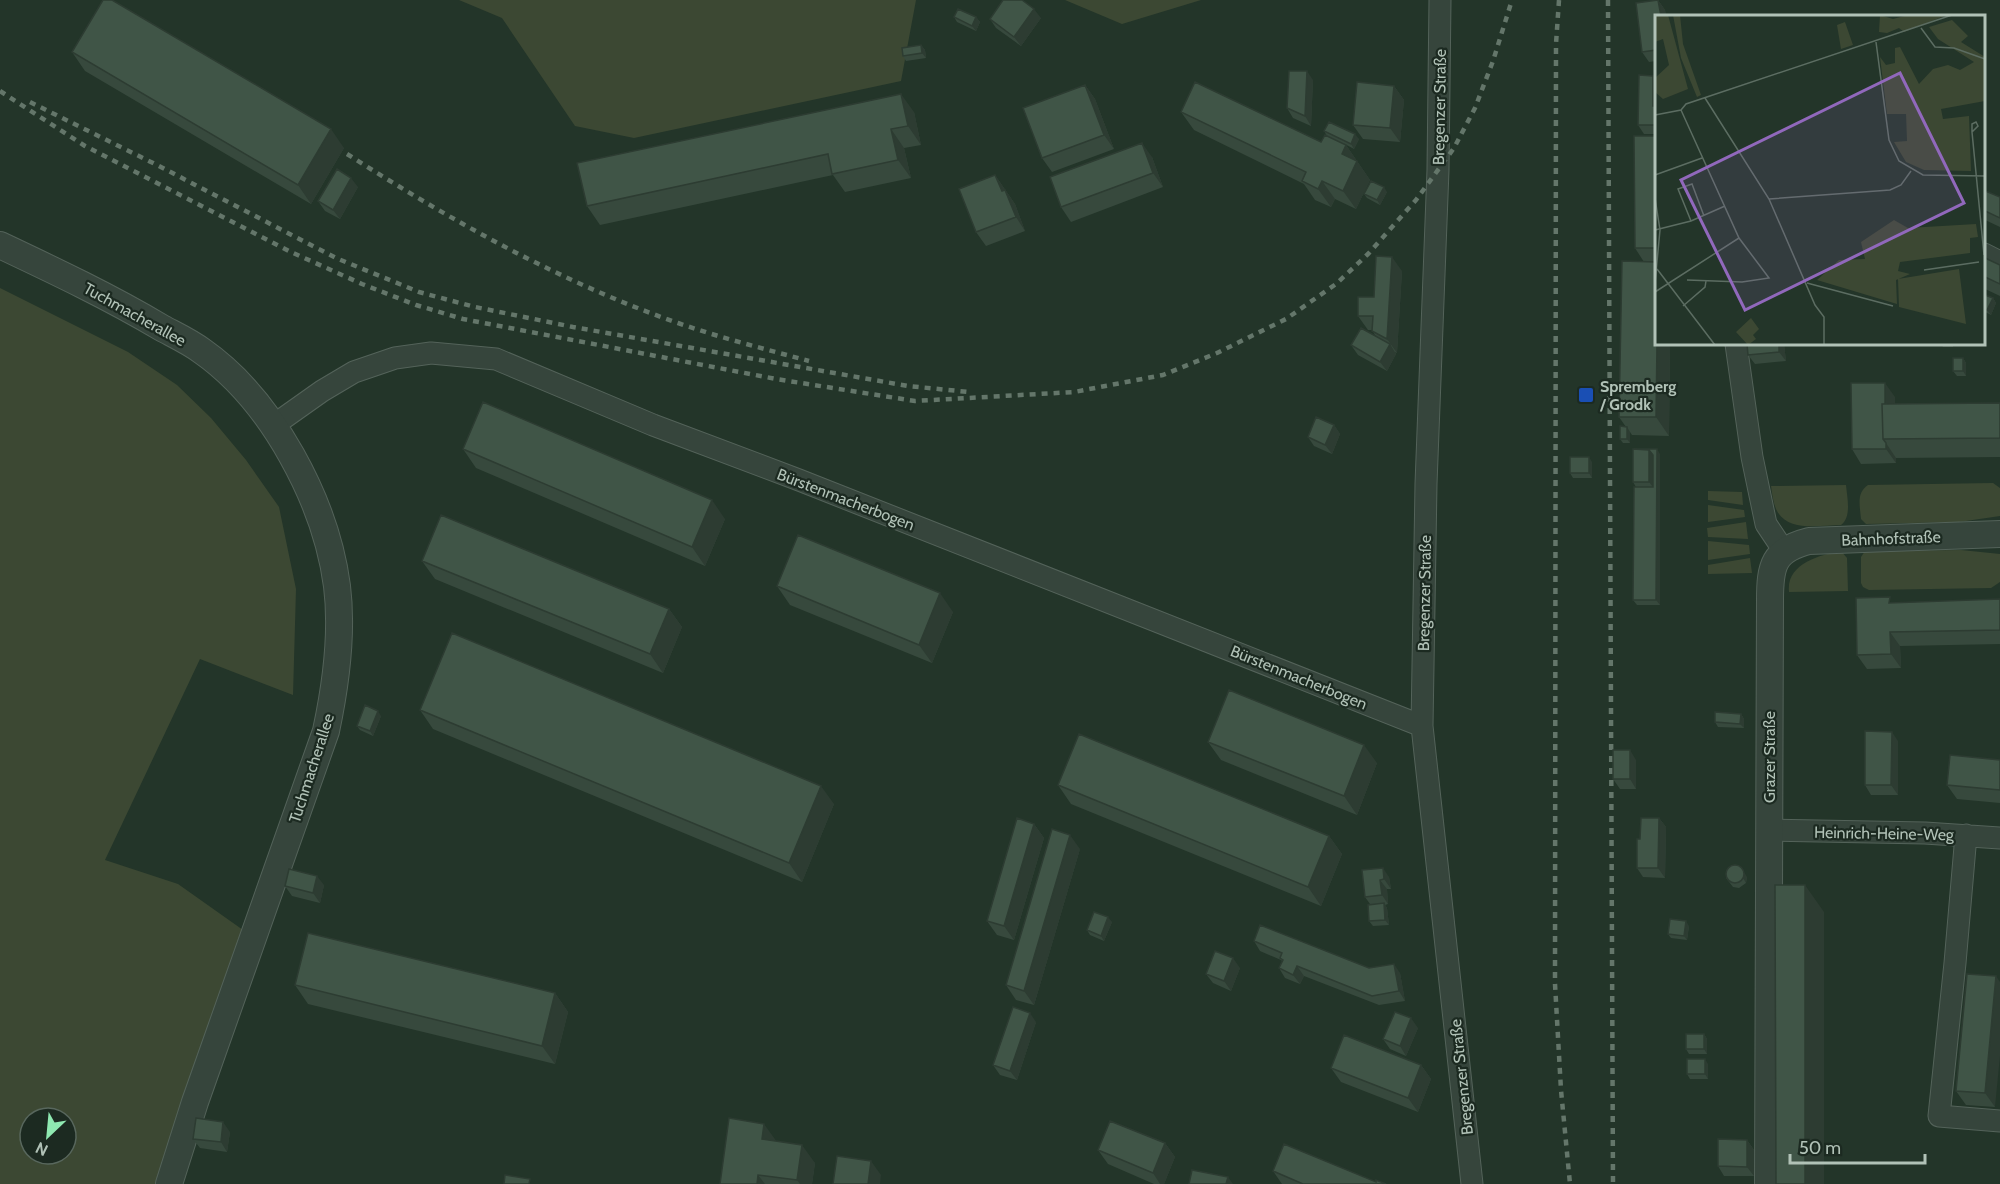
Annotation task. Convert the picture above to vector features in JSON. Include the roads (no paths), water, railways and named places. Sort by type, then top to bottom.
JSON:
[{"type":"street","name":"Bregenzer Straße","points":[[1440,0],[1438,170],[1426,484],[1422,726],[1472,1184]]},
{"type":"street","name":"Tuchmacherallee","points":[[0,245],[117,301],[202,351],[243,386],[284,441],[313,502],[327,543],[337,586],[338,639],[334,691],[326,731],[195,1102],[169,1184]]},
{"type":"street","points":[[1985,255],[2000,262]]},
{"type":"street","points":[[1736,345],[1752,457],[1766,524],[1784,551]]},
{"type":"street","name":"Bürstenmacherbogen","points":[[274,425],[322,391],[354,372],[395,358],[431,353],[496,359],[653,425],[832,493],[1422,726]]},
{"type":"street","name":"Bahnhofstraße","points":[[1784,551],[1794,545],[1809,541],[2000,534]]},
{"type":"street","name":"Grazer Straße","points":[[1768,1184],[1770,591],[1773,566],[1776,558],[1784,551]]},
{"type":"street","name":"Heinrich-Heine-Weg","points":[[1769,830],[1966,835],[2000,838]]},
{"type":"street","points":[[1966,835],[1939,1116],[2000,1121]]},
{"type":"railway","points":[[0,91],[85,146],[291,252],[362,284],[416,305],[463,319],[776,379],[915,401],[1074,392],[1163,375],[1217,353],[1286,319],[1336,284],[1368,254],[1416,200],[1454,148],[1475,108],[1512,0]]},
{"type":"railway","points":[[1559,0],[1556,44],[1555,984],[1561,1090],[1570,1184]]},
{"type":"railway","points":[[1608,0],[1613,1184]]},
{"type":"railway","points":[[30,102],[336,258],[419,292],[475,307],[573,327],[908,386],[969,392]]},
{"type":"railway","points":[[347,154],[467,226],[591,289],[694,328],[809,361]]},
{"type":"place","name":"Spremberg / Grodk","points":[[1586,395]]}]
